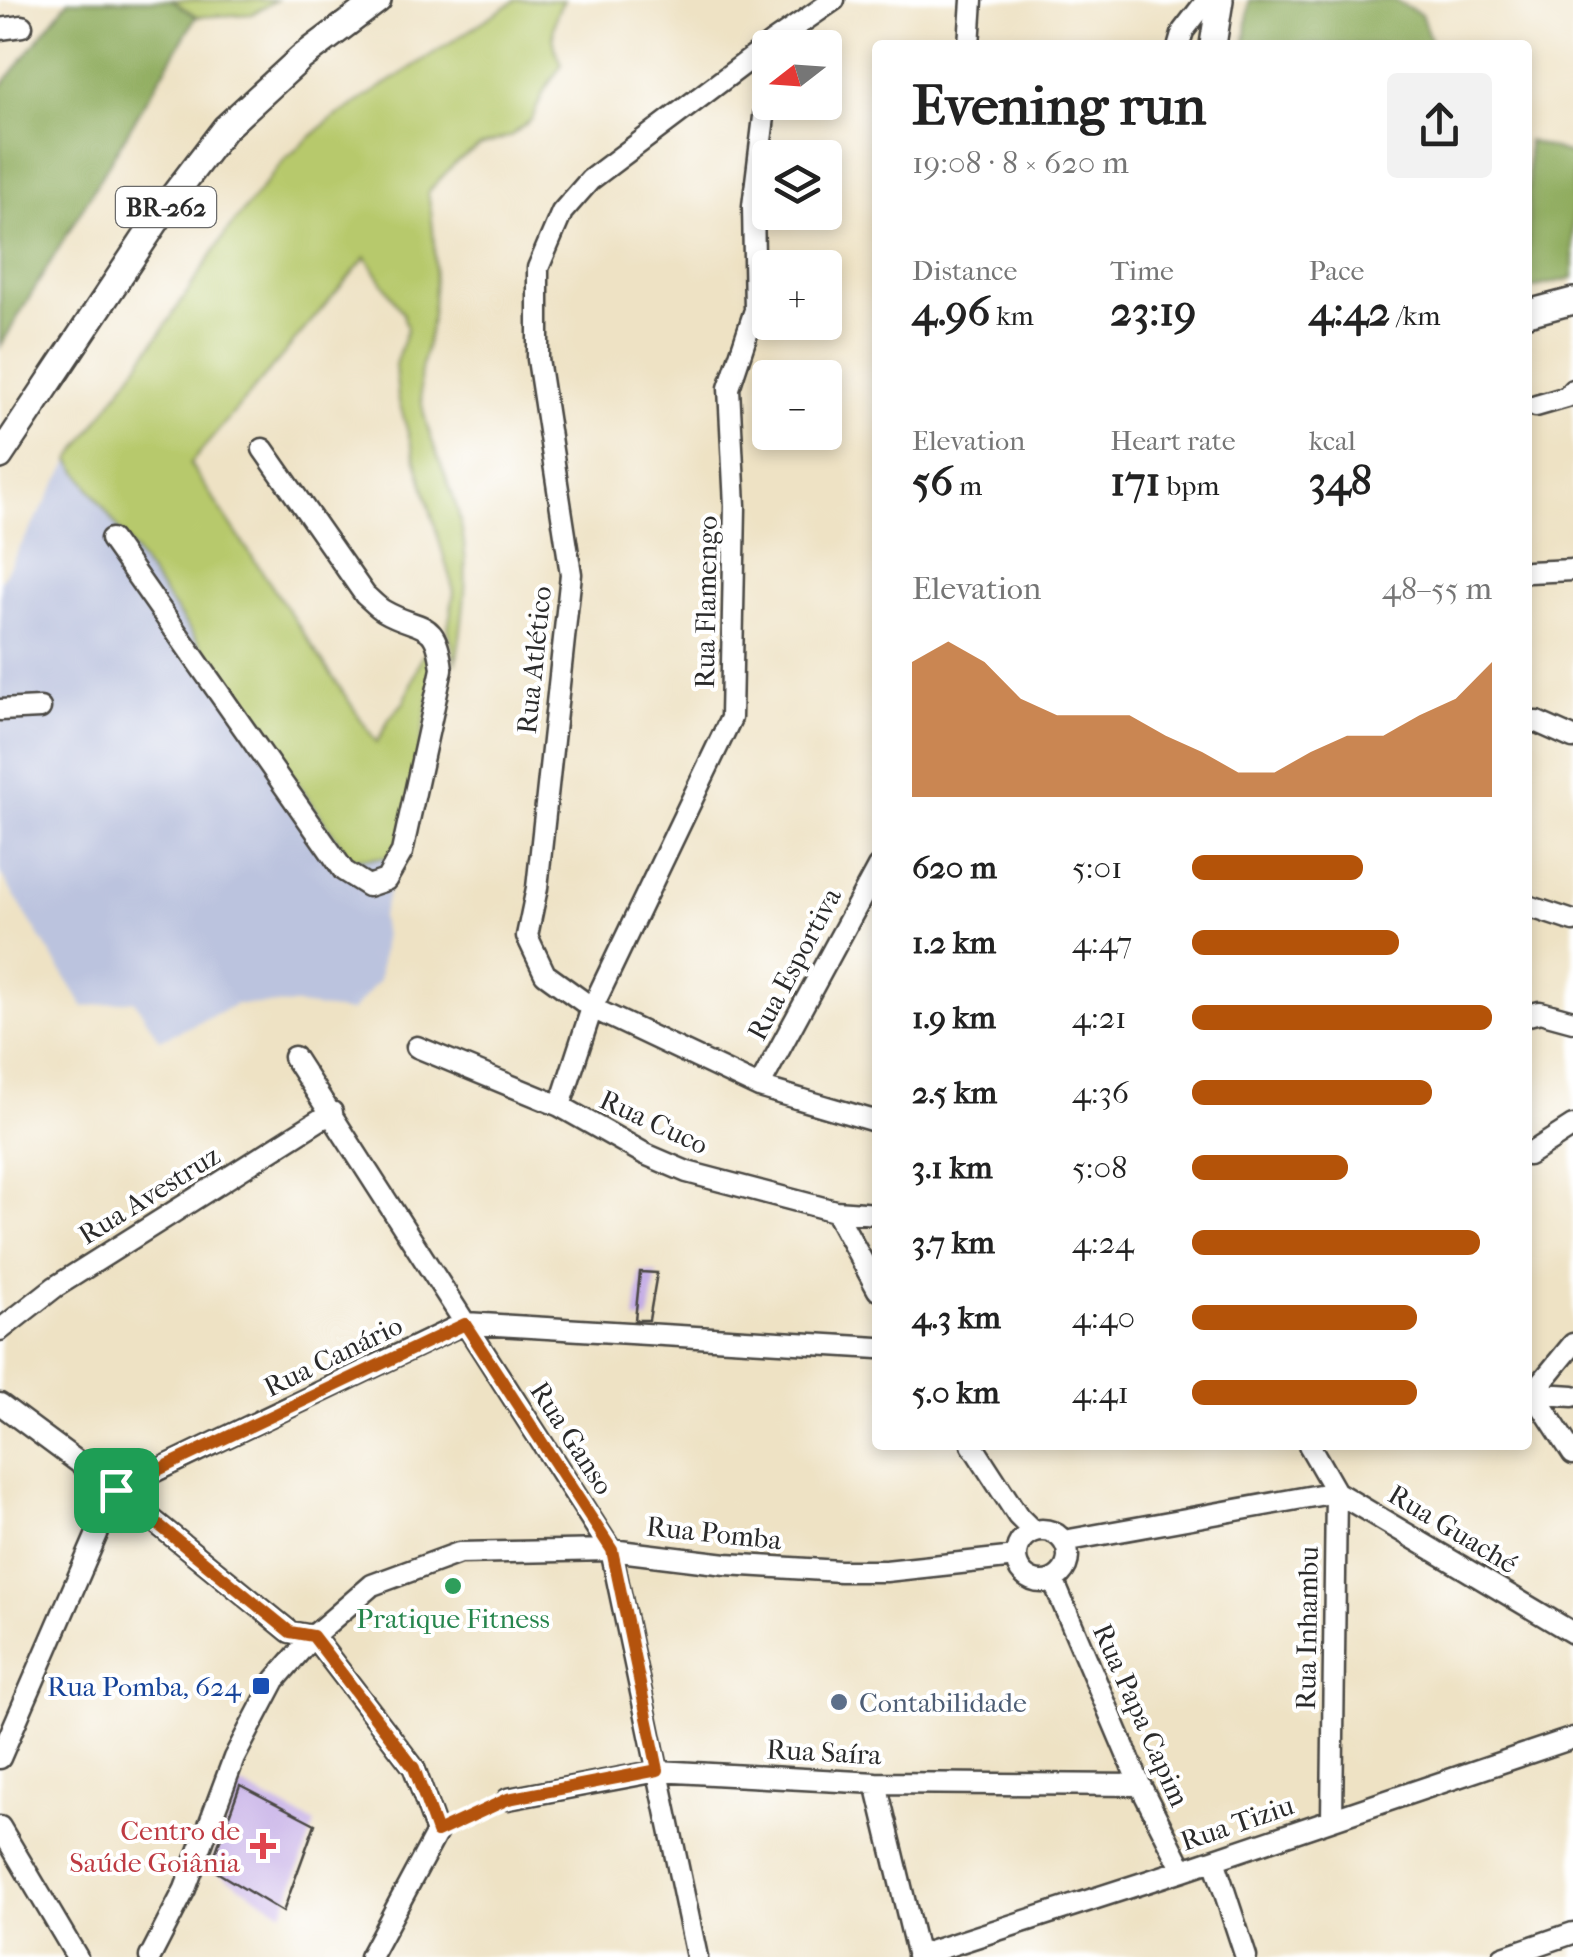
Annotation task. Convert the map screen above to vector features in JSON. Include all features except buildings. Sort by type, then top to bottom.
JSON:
[{"type":"main road","name":"BR-262","points":[[0,456],[173,196],[225,128],[300,58],[378,0]]},
{"type":"main road","points":[[1214,40],[1220,0]]},
{"type":"main road","points":[[1532,312],[1573,301]]},
{"type":"street","name":"Rua Atlético","points":[[792,30],[834,0]]},
{"type":"street","points":[[969,40],[972,0]]},
{"type":"street","points":[[1180,40],[1183,30],[1207,0]]},
{"type":"street","points":[[0,29],[22,26]]},
{"type":"street","name":"Rua Atlético","points":[[752,60],[590,180],[562,212],[538,268],[538,359],[571,574],[537,888],[527,936],[546,974],[592,1008],[759,1087],[872,1120]]},
{"type":"street","name":"Rua Flamengo","points":[[560,1106],[592,1008],[731,718],[735,506],[728,388],[755,310],[752,206],[763,120]]},
{"type":"street","points":[[1536,406],[1567,397],[1573,390]]},
{"type":"street","points":[[111,539],[344,872],[368,886],[386,880],[402,852],[410,818],[442,669],[440,645],[424,626],[383,611],[365,594],[263,449]]},
{"type":"street","points":[[1532,572],[1573,570]]},
{"type":"street","points":[[0,710],[40,708]]},
{"type":"street","points":[[1532,722],[1573,738]]},
{"type":"street","name":"Rua Esportiva","points":[[759,1087],[872,878]]},
{"type":"street","points":[[1532,907],[1573,921]]},
{"type":"street","points":[[1532,1014],[1540,1012],[1573,1021]]},
{"type":"street","name":"Rua Cuco","points":[[417,1047],[560,1106],[644,1154],[687,1172],[835,1211],[872,1214]]},
{"type":"street","name":"Rua Ganso","points":[[294,1057],[612,1550],[697,1957]]},
{"type":"street","name":"Rua Avestruz","points":[[0,1330],[55,1287],[332,1112]]},
{"type":"street","points":[[1532,1152],[1573,1126]]},
{"type":"street","points":[[835,1211],[872,1279]]},
{"type":"street","name":"Rua Canário","points":[[116,1490],[465,1324],[872,1348]]},
{"type":"street","points":[[1532,1387],[1573,1344]]},
{"type":"street","points":[[1532,1390],[1573,1396]]},
{"type":"street","points":[[1532,1394],[1573,1454]]},
{"type":"street","points":[[0,1404],[116,1490],[290,1632],[313,1636],[414,1768],[437,1832],[370,1957]]},
{"type":"street","points":[[975,1450],[1018,1516],[1033,1531]]},
{"type":"street","name":"Rua Inhambu","points":[[1313,1450],[1336,1492],[1332,1819]]},
{"type":"street","points":[[0,1758],[116,1490]]},
{"type":"street","points":[[1064,1541],[1067,1563],[1053,1580],[1036,1582],[1018,1566],[1020,1541],[1033,1531],[1050,1531],[1064,1541],[1336,1492]]},
{"type":"street","name":"Rua Guaché","points":[[1336,1492],[1573,1633]]},
{"type":"street","name":"Rua Pomba","points":[[150,1957],[185,1889],[234,1758],[275,1680],[313,1636],[372,1586],[459,1552],[612,1550],[840,1572],[886,1572],[1016,1557]]},
{"type":"street","name":"Rua Papa Capim","points":[[1053,1580],[1140,1785],[1184,1870]]},
{"type":"street","name":"Rua Tiziu","points":[[918,1956],[1573,1738]]},
{"type":"street","name":"Rua Saíra","points":[[508,1799],[658,1770],[876,1783],[1140,1785]]},
{"type":"street","points":[[876,1783],[918,1956]]},
{"type":"street","points":[[0,1827],[77,1957]]},
{"type":"street","points":[[1214,1860],[1246,1957]]},
{"type":"street","points":[[1503,1957],[1573,1933]]},
{"type":"path","points":[[437,1832],[508,1799]]},
{"type":"shaded area","points":[[70,460],[351,858],[400,857],[381,917],[384,936],[379,980],[351,1012],[298,1005],[237,1004],[160,1040],[134,1000],[84,1007],[0,873],[0,582]]},
{"type":"green space","points":[[69,0],[172,0],[196,17],[0,347],[0,88]]},
{"type":"green space","points":[[172,0],[276,0],[252,14],[196,17]]},
{"type":"green space","points":[[516,0],[564,0],[553,32],[562,64],[532,119],[511,136],[480,146],[455,163],[428,192],[435,277],[421,368],[421,398],[434,448],[458,512],[465,550],[464,607],[456,664],[448,628],[454,592],[398,398],[395,365],[407,329],[403,314],[366,257],[190,464],[377,743],[389,719],[404,702],[422,656],[439,645],[400,857],[351,859],[70,460],[226,233],[284,160],[329,121]]},
{"type":"green space","points":[[1249,0],[1394,0],[1421,14],[1430,40],[1245,40]]},
{"type":"green space","points":[[1532,142],[1573,155],[1573,278],[1532,288]]},
{"type":"place","name":"Pratique Fitness","points":[[453,1586]]},
{"type":"place","name":"Rua Pomba, 624","points":[[261,1686]]},
{"type":"place","name":"Contabilidade","points":[[839,1702]]},
{"type":"place","name":"Centro de Saúde Goiânia","points":[[263,1846]]},
{"type":"route","points":[[465,1324],[612,1550],[658,1770],[508,1799],[437,1832],[414,1768],[313,1636],[290,1632],[116,1490],[465,1324]]}]
